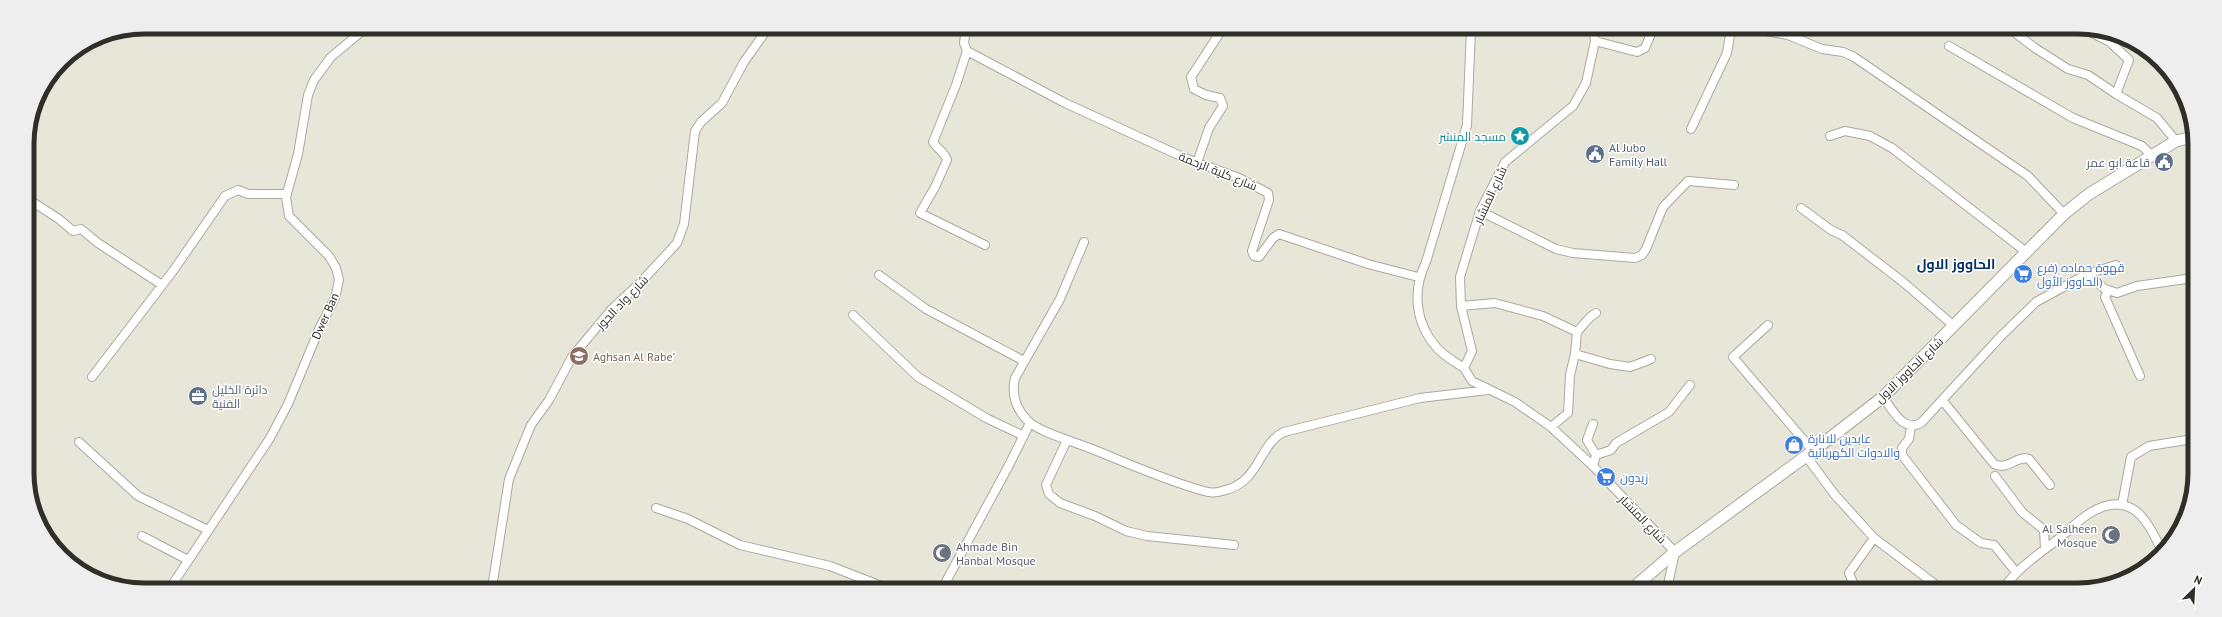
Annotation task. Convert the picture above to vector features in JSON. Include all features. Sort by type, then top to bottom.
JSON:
[{"type":"main road","name":"شارع الحاووز الاول","points":[[1639,583],[1675,552],[1810,454],[1883,397],[2064,214],[2089,194],[2176,141],[2188,138]]},
{"type":"street","name":"Dwer Ban","points":[[173,583],[276,428],[338,289],[338,277],[334,262],[289,216],[286,208],[286,194],[298,154],[307,100],[314,80],[331,57],[359,34]]},
{"type":"street","name":"شارع واد الجوز","points":[[493,583],[509,479],[531,425],[549,400],[572,357],[611,310],[641,282],[677,243],[684,224],[695,131],[701,122],[722,103],[744,62],[764,34]]},
{"type":"street","points":[[965,34],[964,44],[967,51],[956,85],[933,142],[936,148],[946,156],[947,160],[935,187],[920,213],[985,245]]},
{"type":"street","points":[[1197,162],[1210,128],[1223,106],[1220,98],[1206,95],[1194,89],[1191,77],[1218,34]]},
{"type":"street","name":"شارع المنشار","points":[[1471,34],[1467,124],[1426,262],[1418,277],[1417,301],[1421,324],[1437,348],[1464,368],[1472,381],[1515,402],[1551,428],[1593,466],[1675,552]]},
{"type":"street","name":"شارع المنشار","points":[[1464,368],[1472,351],[1462,306],[1460,277],[1480,211],[1505,162],[1573,106],[1586,83],[1596,41],[1594,34]]},
{"type":"street","points":[[1596,41],[1633,52],[1639,52],[1645,48],[1651,34]]},
{"type":"street","points":[[1691,129],[1727,53],[1729,34]]},
{"type":"street","points":[[1782,34],[1822,49],[1842,52],[1854,56],[2028,176],[2064,214]]},
{"type":"street","points":[[2017,34],[2068,69],[2088,75],[2116,94],[2157,118],[2176,141]]},
{"type":"street","points":[[2097,36],[2110,42],[2129,60],[2116,94]]},
{"type":"street","points":[[1949,46],[2073,118],[2142,146],[2152,156]]},
{"type":"street","name":"شارع كلية الرحمة","points":[[967,51],[1065,103],[1197,162],[1239,178],[1268,193],[1269,200],[1252,250],[1254,256],[1259,257],[1273,238],[1278,234],[1368,264],[1418,277]]},
{"type":"street","points":[[1830,136],[1845,132],[1870,136],[1892,148],[2026,251]]},
{"type":"street","points":[[1480,211],[1556,249],[1573,253],[1635,258],[1645,252],[1663,207],[1688,181],[1734,186]]},
{"type":"street","points":[[92,377],[162,286],[225,196],[238,190],[248,194],[286,194]]},
{"type":"street","points":[[34,203],[59,218],[73,231],[81,229],[98,243],[162,286]]},
{"type":"street","points":[[1801,208],[1831,230],[1842,235],[1903,282],[1954,326]]},
{"type":"street","points":[[1084,242],[1060,299],[1015,378],[1014,393],[1016,406],[1030,423],[1126,464],[1202,491],[1220,492],[1238,484],[1251,473],[1271,442],[1284,432],[1420,398],[1488,390]]},
{"type":"street","points":[[1883,397],[1902,422],[1911,426],[1921,423],[1943,401],[2002,335],[2036,302],[2087,274],[2116,265]]},
{"type":"street","points":[[2087,274],[2108,291],[2117,293],[2137,286],[2188,279]]},
{"type":"street","points":[[879,275],[926,309],[1024,361]]},
{"type":"street","points":[[2108,291],[2105,297],[2140,376]]},
{"type":"street","points":[[1462,306],[1495,304],[1543,316],[1577,332]]},
{"type":"street","points":[[1551,428],[1568,413],[1570,375],[1575,354],[1577,332],[1585,325],[1588,317],[1596,313]]},
{"type":"street","points":[[853,315],[918,377],[986,418],[1024,436]]},
{"type":"street","points":[[1768,325],[1733,357],[1810,454],[1836,495],[1874,538],[1933,583]]},
{"type":"street","points":[[1575,354],[1610,364],[1630,367],[1651,359]]},
{"type":"street","points":[[1596,455],[1612,450],[1616,443],[1669,412],[1690,386]]},
{"type":"street","points":[[1943,401],[1994,464],[2004,466],[2021,458],[2029,459],[2050,485]]},
{"type":"street","points":[[945,583],[1030,423]]},
{"type":"street","points":[[1593,424],[1587,440],[1596,455],[1593,466]]},
{"type":"street","points":[[1911,426],[1909,439],[1902,448],[1902,455],[1956,525],[1980,543],[1994,544],[2016,572]]},
{"type":"street","points":[[1067,440],[1046,485],[1049,494],[1060,503],[1136,534],[1234,545]]},
{"type":"street","points":[[2122,505],[2131,457],[2149,446],[2188,440]]},
{"type":"street","points":[[79,442],[138,496],[208,530]]},
{"type":"street","points":[[1995,476],[2022,512],[2044,530],[2045,549]]},
{"type":"street","points":[[2007,583],[2016,572],[2090,513],[2111,506],[2122,505],[2133,508],[2142,515],[2160,547]]},
{"type":"street","points":[[656,508],[688,519],[740,545],[830,566],[876,583]]},
{"type":"street","points":[[142,536],[188,560]]},
{"type":"street","points":[[1853,583],[1849,573],[1874,538]]},
{"type":"street","points":[[1668,583],[1675,552]]},
{"type":"place","name":"مسجد المنشر","points":[[1520,136]]},
{"type":"place","name":"Al Jubo Family Hall","points":[[1595,154]]},
{"type":"place","name":"قاعة ابو عمر","points":[[2164,162]]},
{"type":"place","name":"قهوة حماده (فرع الحاووز الأول)","points":[[2023,274]]},
{"type":"place","name":"Aghsan Al Rabe'","points":[[579,356]]},
{"type":"place","name":"دائرة الخليل الفنية","points":[[198,396]]},
{"type":"place","name":"عابدين للانارة والادوات الكهربائية","points":[[1794,445]]},
{"type":"place","name":"زيدون","points":[[1606,477]]},
{"type":"place","name":"Al Salheen Mosque","points":[[2111,535]]},
{"type":"place","name":"Ahmade Bin Hanbal Mosque","points":[[942,553]]},
{"type":"district","name":"الحاووز الاول","points":[[1956,264]]}]
